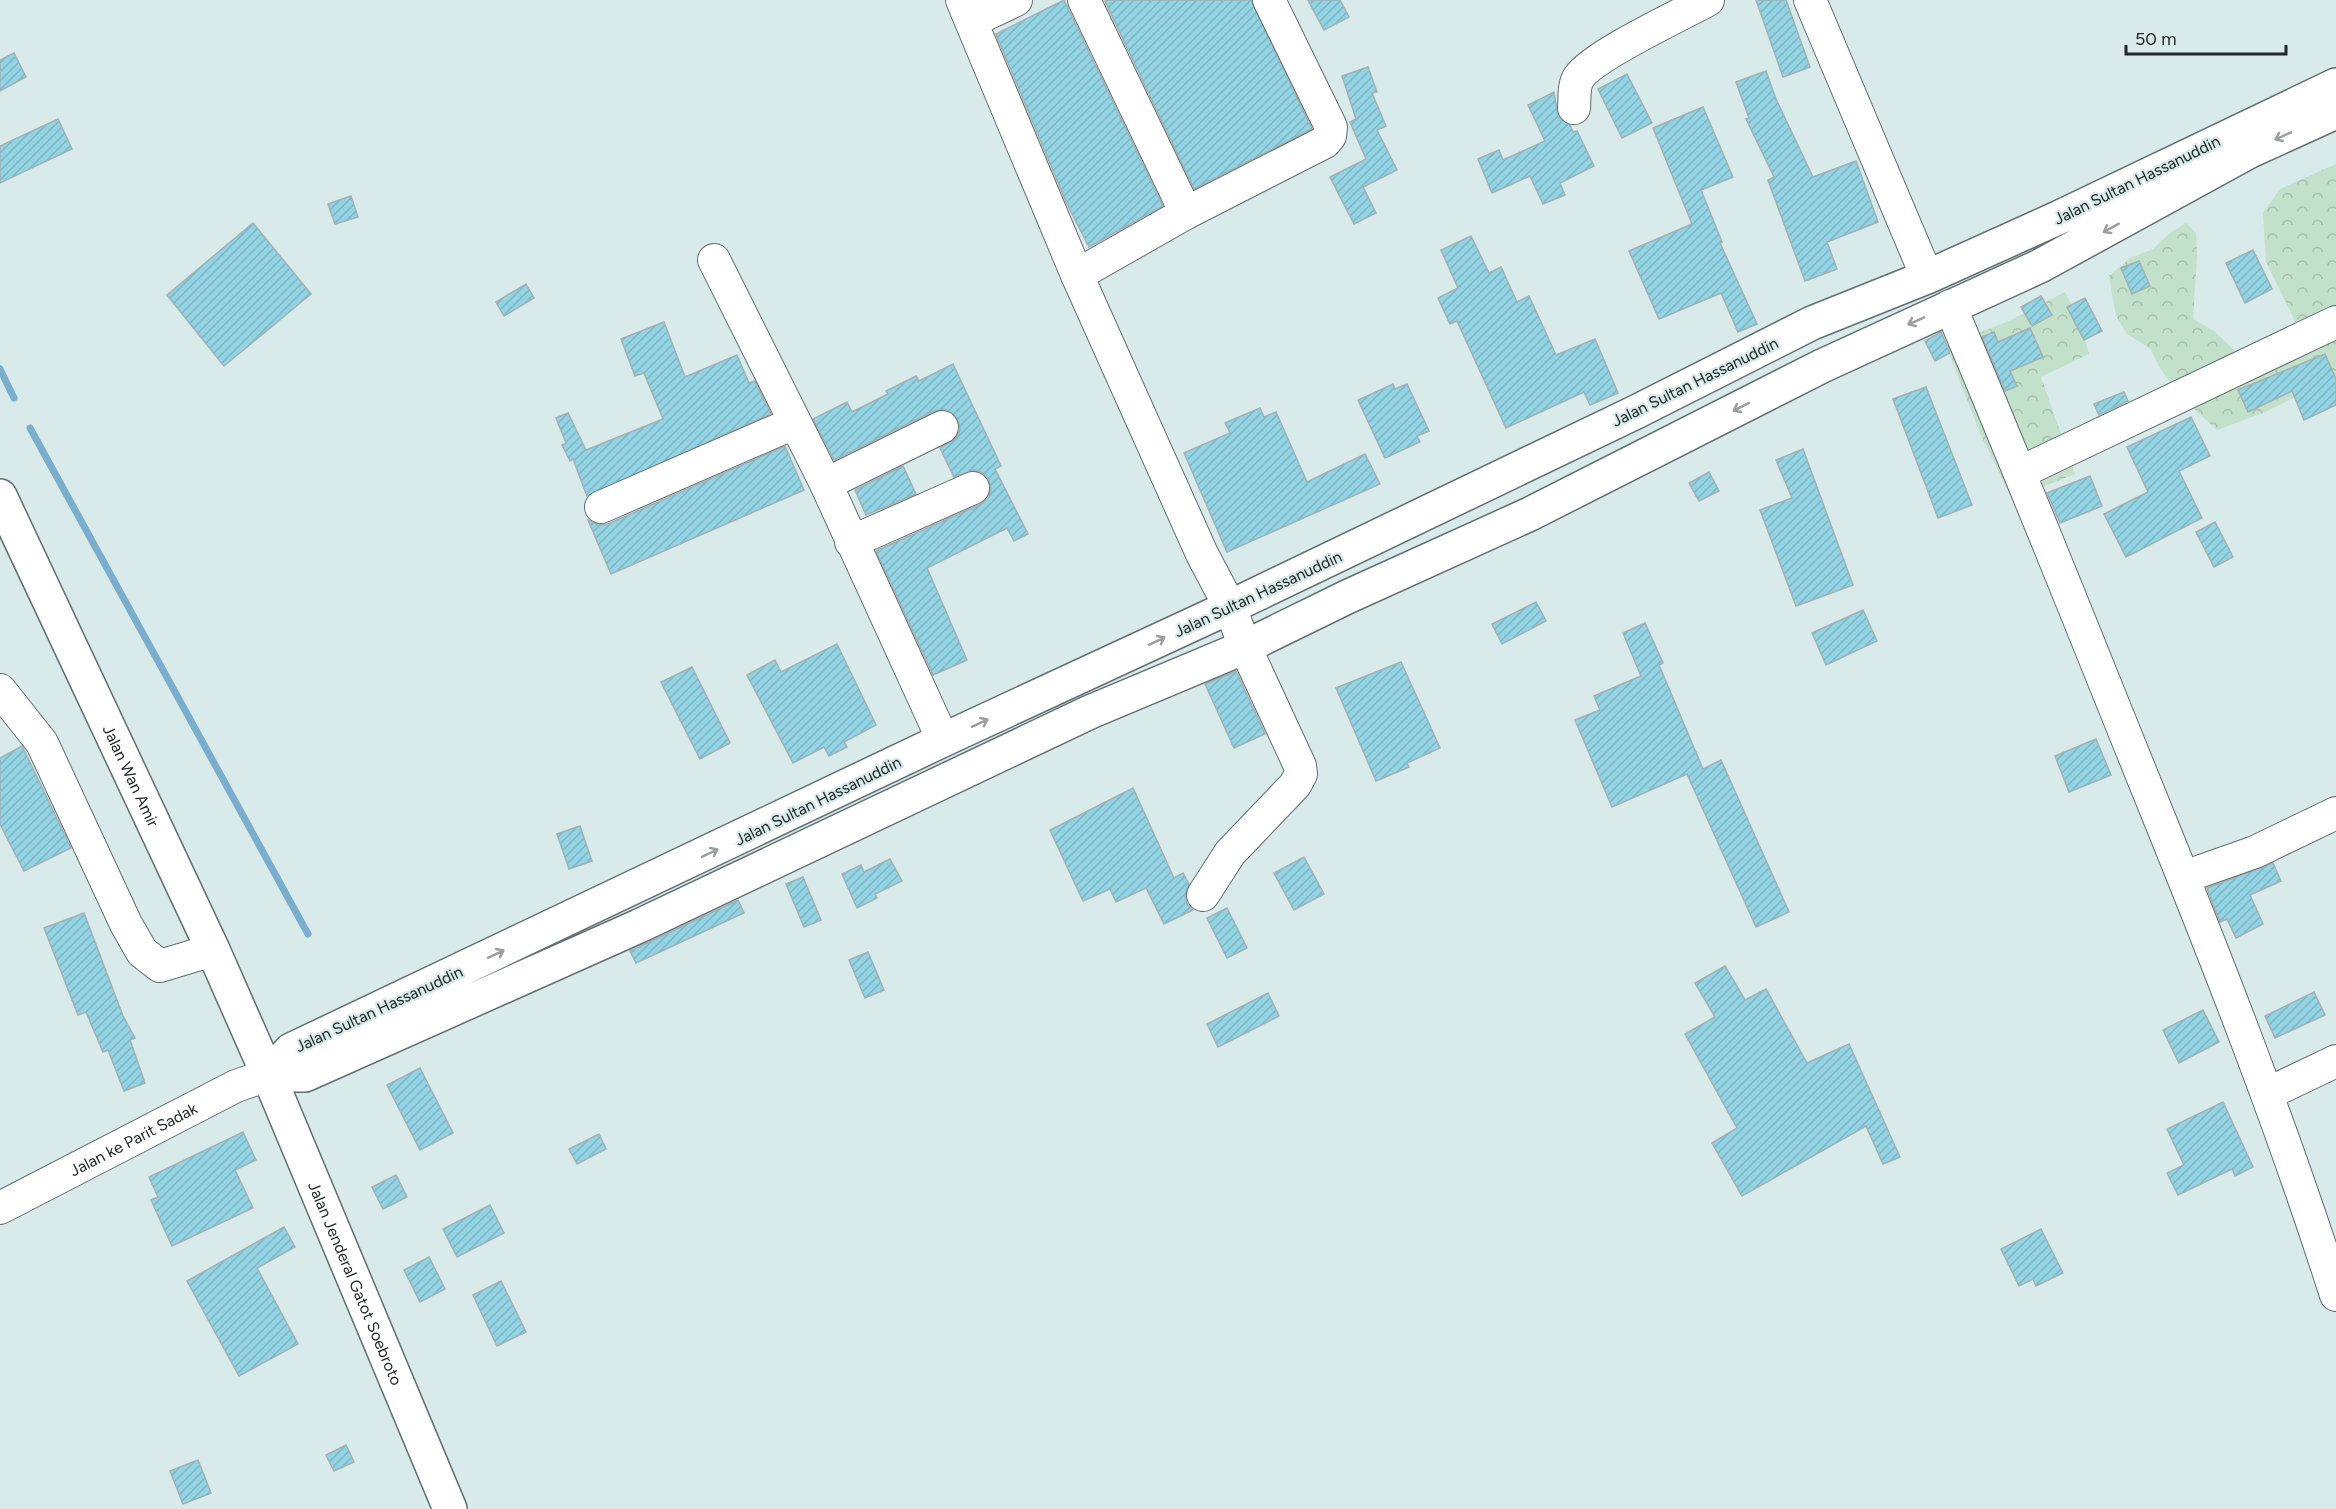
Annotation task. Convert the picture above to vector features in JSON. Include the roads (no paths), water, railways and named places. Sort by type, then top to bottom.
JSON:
[{"type":"main road","name":"Jalan Sultan Hassanuddin","points":[[264,1067],[291,1050],[622,895],[943,740],[1230,608],[1635,412],[1812,323],[1927,277],[2060,217],[2336,85]]},
{"type":"main road","name":"Jalan Sultan Hassanuddin","points":[[264,1067],[305,1075],[639,926],[1090,712],[1245,647],[1347,597],[1530,514],[1822,366],[2073,249],[2250,151],[2336,112]]},
{"type":"main road","points":[[2060,217],[2073,249]]},
{"type":"main road","name":"Jalan Wan Amir","points":[[0,496],[213,950],[264,1067]]},
{"type":"main road","points":[[674,870],[692,900]]},
{"type":"main road","points":[[622,895],[639,926]]},
{"type":"main road","name":"Jalan Jenderal Gatot Soebroto","points":[[264,1067],[450,1509]]},
{"type":"street","points":[[1016,0],[967,11],[1077,275],[1300,766],[1301,774],[1295,785],[1230,854],[1203,895]]},
{"type":"street","points":[[1084,0],[1186,213]]},
{"type":"street","points":[[1077,275],[1186,213],[1325,142],[1330,136],[1331,127],[1269,0]]},
{"type":"street","points":[[1574,108],[1575,86],[1580,75],[1619,48],[1708,0]]},
{"type":"street","points":[[1810,0],[1927,277]]},
{"type":"street","points":[[714,260],[826,484],[943,740]]},
{"type":"street","points":[[1950,306],[2021,472],[2184,877],[2267,1094],[2327,1234],[2336,1295]]},
{"type":"street","points":[[2021,472],[2336,322]]},
{"type":"street","points":[[601,507],[794,423]]},
{"type":"street","points":[[826,484],[942,427]]},
{"type":"street","points":[[851,542],[973,488]]},
{"type":"street","points":[[0,690],[42,743],[126,924],[142,952],[160,966],[213,950]]},
{"type":"street","points":[[2184,877],[2255,852],[2336,813]]},
{"type":"street","points":[[2267,1094],[2336,1061]]},
{"type":"street","name":"Jalan ke Parit Sadak","points":[[0,1208],[236,1086],[264,1067]]},
{"type":"waterway","points":[[0,369],[14,398]]},
{"type":"waterway","points":[[30,428],[308,934]]}]
